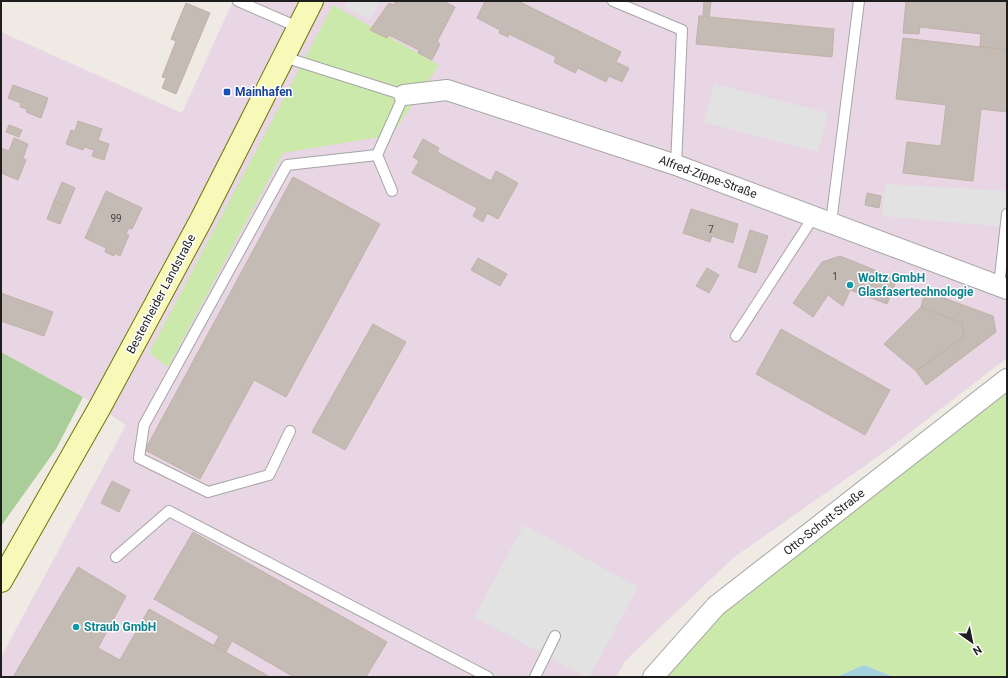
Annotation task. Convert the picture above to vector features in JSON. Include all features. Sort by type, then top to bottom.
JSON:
[{"type":"main road","name":"Bestenheider Landstraße","points":[[1,581],[100,407],[201,220],[312,1]]},
{"type":"street","name":"Alfred-Zippe-Straße","points":[[404,95],[447,90],[676,165],[1003,287]]},
{"type":"street","name":"Otto-Schott-Straße","points":[[653,677],[716,606],[1007,379]]},
{"type":"lane","points":[[238,1],[298,27]]},
{"type":"lane","points":[[613,1],[682,30],[676,165]]},
{"type":"lane","points":[[736,336],[822,220],[859,1]]},
{"type":"lane","points":[[284,57],[404,95],[378,155],[392,191]]},
{"type":"lane","points":[[290,431],[269,475],[208,492],[138,458],[144,425],[287,165],[378,155]]},
{"type":"lane","points":[[1003,287],[1007,214]]},
{"type":"lane","points":[[116,557],[170,511],[488,677]]},
{"type":"lane","points":[[535,677],[555,636]]},
{"type":"shaded area","points":[[233,1],[1007,1],[1007,358],[890,448],[733,558],[625,661],[616,677],[1,677],[1,657],[126,425],[83,397],[1,352],[1,32],[182,113]]},
{"type":"shaded area","points":[[348,1],[380,1],[370,20],[344,7]]},
{"type":"shaded area","points":[[714,84],[828,113],[818,152],[704,122]]},
{"type":"shaded area","points":[[885,184],[1007,191],[1007,227],[882,216]]},
{"type":"shaded area","points":[[524,525],[638,587],[589,677],[586,677],[474,617]]},
{"type":"green space","points":[[333,5],[439,65],[392,135],[283,153],[168,367],[149,353]]},
{"type":"green space","points":[[1,352],[83,397],[56,449],[1,526]]},
{"type":"green space","points":[[1007,379],[1007,677],[894,677],[864,665],[836,677],[653,677],[716,606]]},
{"type":"water","points":[[864,665],[894,677],[836,677]]},
{"type":"building","points":[[396,1],[443,1],[455,7],[437,42],[440,44],[432,60],[418,53],[419,50],[389,35],[387,38],[370,30],[389,3],[394,5]]},
{"type":"building","points":[[485,1],[518,1],[621,52],[616,62],[629,68],[622,82],[609,76],[606,82],[578,68],[575,73],[554,62],[556,57],[509,34],[508,37],[499,33],[500,30],[477,18]]},
{"type":"building","points":[[704,1],[711,1],[709,17],[834,29],[832,57],[696,44],[699,16],[703,16]]},
{"type":"building","points":[[906,1],[1007,1],[1007,50],[980,47],[981,34],[920,27],[919,34],[903,33]]},
{"type":"building","points":[[186,3],[210,13],[176,94],[162,88],[166,78],[162,77],[176,41],[171,39]]},
{"type":"building","points":[[903,38],[1007,50],[1007,112],[981,109],[973,181],[903,173],[907,142],[941,146],[946,105],[896,99]]},
{"type":"building","points":[[13,85],[48,98],[41,118],[26,112],[27,109],[20,107],[21,103],[8,98]]},
{"type":"building","points":[[78,121],[102,129],[98,140],[109,144],[104,160],[92,156],[94,150],[84,147],[83,150],[66,144],[71,130],[75,131]]},
{"type":"building","points":[[9,125],[22,130],[19,137],[6,132]]},
{"type":"building","points":[[14,138],[28,144],[23,158],[26,160],[18,180],[1,173],[1,148],[9,151]]},
{"type":"building","points":[[423,139],[439,148],[437,152],[491,181],[496,171],[518,183],[498,219],[487,213],[483,222],[473,216],[477,208],[412,173],[419,161],[413,157]]},
{"type":"building","points":[[293,177],[380,224],[286,397],[254,380],[200,479],[145,450]]},
{"type":"building","points":[[62,182],[75,188],[67,207],[54,201]]},
{"type":"building","points":[[106,191],[142,208],[132,229],[129,228],[126,234],[129,235],[120,256],[115,253],[114,256],[105,252],[106,248],[85,238]]},
{"type":"building","points":[[867,193],[881,196],[879,208],[865,205]]},
{"type":"building","points":[[54,201],[67,207],[60,224],[47,219]]},
{"type":"building","points":[[691,209],[738,224],[733,243],[712,236],[710,242],[683,233]]},
{"type":"building","points":[[750,230],[768,236],[756,273],[738,267]]},
{"type":"building","name":"Woltz GmbH Glasfasertechnologie","points":[[840,256],[897,279],[887,304],[850,290],[843,306],[828,295],[813,317],[793,303],[822,262]]},
{"type":"building","points":[[478,258],[507,274],[500,286],[471,270]]},
{"type":"building","points":[[707,268],[719,275],[709,293],[696,286]]},
{"type":"building","points":[[925,291],[993,316],[996,332],[926,385],[916,371],[964,336],[962,323],[921,307]]},
{"type":"building","points":[[1,293],[53,312],[44,336],[1,321]]},
{"type":"building","points":[[921,307],[962,323],[964,336],[916,371],[884,344]]},
{"type":"building","points":[[373,324],[406,342],[345,450],[312,432]]},
{"type":"building","points":[[781,329],[890,390],[865,435],[756,374]]},
{"type":"building","points":[[112,481],[130,490],[119,512],[101,503]]},
{"type":"building","points":[[193,532],[387,642],[366,677],[294,677],[232,641],[226,652],[214,645],[219,636],[154,599]]},
{"type":"building","name":"Straub GmbH","points":[[78,567],[126,596],[98,648],[120,660],[149,609],[270,677],[13,677]]},
{"type":"place","name":"Mainhafen","points":[[227,92]]},
{"type":"place","name":"Woltz GmbH Glasfasertechnologie","points":[[850,285]]},
{"type":"place","name":"Straub GmbH","points":[[76,627]]}]
